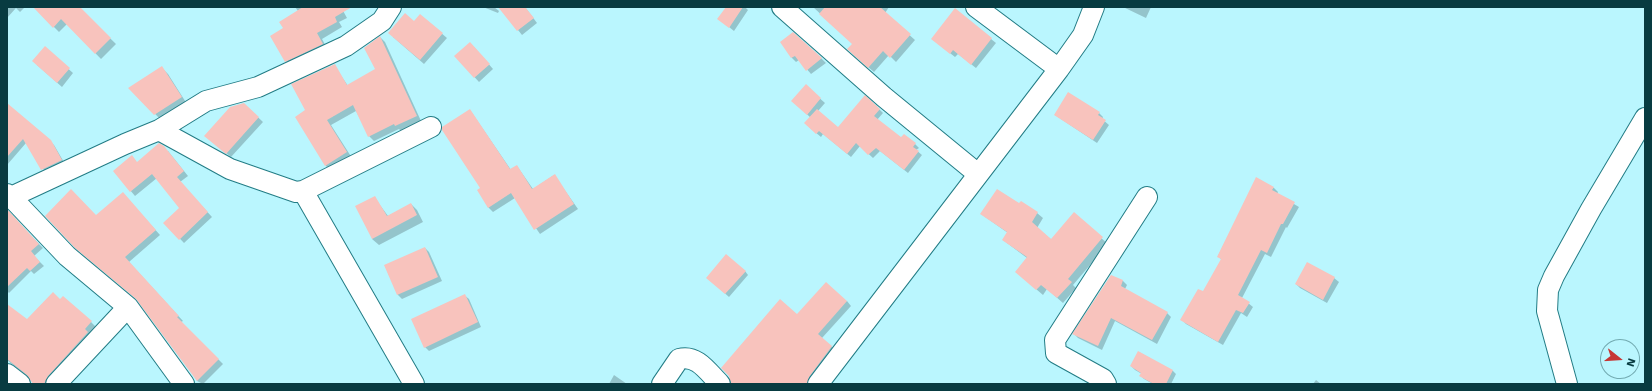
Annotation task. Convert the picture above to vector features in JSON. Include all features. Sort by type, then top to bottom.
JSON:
[{"type":"street","points":[[184,384],[128,307],[66,256],[9,195],[159,130],[206,101],[258,87],[346,46],[382,21],[391,7]]},
{"type":"street","points":[[782,7],[884,97],[978,174]]},
{"type":"street","points":[[976,7],[1059,69]]},
{"type":"street","points":[[818,384],[1059,69],[1083,35],[1094,7]]},
{"type":"street","points":[[1567,384],[1547,311],[1548,290],[1554,276],[1645,118]]},
{"type":"street","points":[[159,130],[230,169],[286,190],[296,192],[303,191],[431,127]]},
{"type":"street","points":[[303,191],[410,383]]},
{"type":"street","points":[[1106,384],[1103,379],[1056,353],[1055,340],[1147,197]]},
{"type":"street","points":[[56,384],[128,307]]},
{"type":"street","points":[[662,384],[678,359],[686,357],[695,360],[720,384]]},
{"type":"street","points":[[7,374],[20,384]]},
{"type":"building","points":[[33,7],[80,7],[111,38],[95,54],[61,19],[53,28]]},
{"type":"building","points":[[303,7],[352,7],[335,17],[337,22],[317,33],[323,44],[285,62],[270,36],[283,28],[279,22]]},
{"type":"building","points":[[498,7],[525,7],[534,18],[517,31]]},
{"type":"building","points":[[726,7],[743,7],[729,28],[717,19]]},
{"type":"building","points":[[825,7],[880,7],[911,34],[890,58],[883,51],[868,68],[847,49],[852,44],[819,14]]},
{"type":"building","points":[[955,8],[992,38],[971,65],[953,50],[950,54],[931,39]]},
{"type":"building","points":[[405,13],[414,21],[420,14],[443,33],[420,60],[388,33]]},
{"type":"building","points":[[793,32],[822,58],[806,71],[795,56],[791,58],[780,42]]},
{"type":"building","points":[[380,36],[417,116],[395,126],[394,124],[368,137],[353,105],[327,120],[347,152],[325,166],[295,117],[305,110],[291,84],[335,64],[347,85],[375,69],[364,48]]},
{"type":"building","points":[[470,42],[490,64],[474,78],[454,56]]},
{"type":"building","points":[[45,46],[70,68],[57,83],[32,61]]},
{"type":"building","points":[[162,66],[182,97],[154,115],[128,88]]},
{"type":"building","points":[[806,84],[821,98],[807,115],[791,101]]},
{"type":"building","points":[[1068,92],[1100,112],[1098,115],[1106,120],[1093,140],[1054,115]]},
{"type":"building","points":[[865,95],[880,109],[874,116],[901,137],[904,134],[916,143],[913,147],[919,151],[904,170],[876,148],[868,155],[856,143],[847,154],[819,131],[816,134],[804,123],[817,109],[838,127]]},
{"type":"building","points":[[7,103],[51,140],[62,160],[41,170],[23,139],[7,157]]},
{"type":"building","points":[[244,103],[259,117],[226,154],[204,136],[230,107]]},
{"type":"building","points":[[470,109],[510,169],[517,165],[532,189],[555,174],[574,204],[534,230],[511,193],[488,208],[477,190],[480,188],[442,130],[442,127]]},
{"type":"building","points":[[159,143],[164,146],[184,171],[177,177],[208,212],[179,240],[163,223],[179,208],[152,174],[130,192],[113,171],[132,155],[137,162]]},
{"type":"building","points":[[1256,177],[1274,187],[1272,190],[1295,202],[1283,224],[1281,224],[1267,253],[1261,250],[1238,295],[1250,302],[1243,313],[1236,310],[1218,342],[1180,320],[1198,289],[1203,291],[1221,259],[1217,257]]},
{"type":"building","points":[[71,189],[96,215],[123,192],[156,230],[125,257],[179,316],[177,317],[219,359],[197,381],[136,299],[75,248],[45,216]]},
{"type":"building","points":[[997,189],[1019,203],[1021,201],[1038,212],[1032,222],[1051,239],[1074,212],[1103,237],[1068,279],[1072,282],[1057,298],[1041,285],[1036,290],[1015,272],[1027,257],[1002,240],[1007,232],[980,214]]},
{"type":"building","points":[[375,196],[387,216],[411,203],[417,215],[372,239],[355,206]]},
{"type":"building","points":[[7,209],[39,244],[31,251],[40,262],[30,271],[27,268],[7,287]]},
{"type":"building","points":[[425,247],[438,277],[397,295],[384,265]]},
{"type":"building","points":[[726,254],[746,271],[725,294],[706,278]]},
{"type":"building","points":[[1307,262],[1335,277],[1323,300],[1295,284]]},
{"type":"building","points":[[1111,275],[1123,280],[1121,286],[1168,312],[1152,340],[1111,318],[1098,346],[1072,334]]},
{"type":"building","points":[[826,282],[847,301],[818,334],[832,346],[809,377],[807,384],[731,384],[729,376],[721,368],[780,299],[797,314]]},
{"type":"building","points":[[53,292],[60,299],[63,296],[92,321],[85,329],[88,332],[48,376],[44,384],[33,384],[27,375],[7,359],[7,304],[27,319]]},
{"type":"building","points":[[465,294],[478,322],[424,348],[411,319]]},
{"type":"building","points":[[1138,351],[1173,370],[1166,384],[1154,384],[1139,376],[1141,373],[1130,366]]}]
